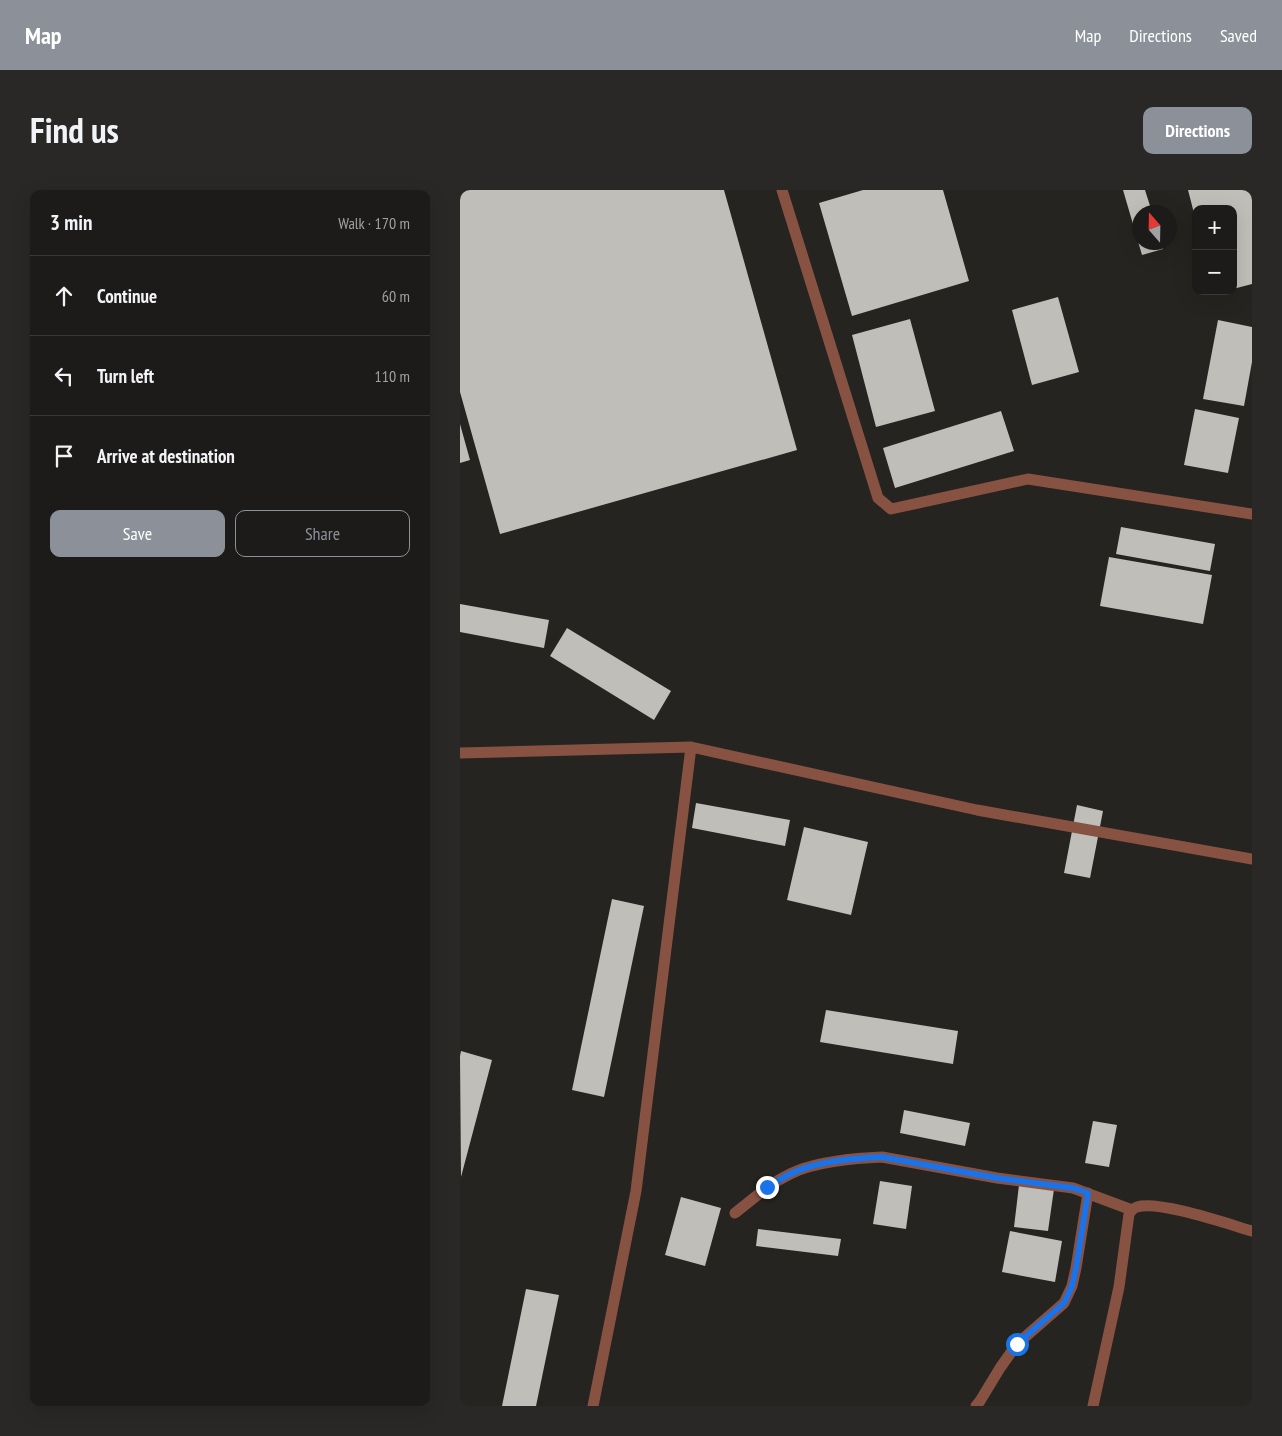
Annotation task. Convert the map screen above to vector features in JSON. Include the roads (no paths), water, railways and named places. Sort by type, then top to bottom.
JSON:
[{"type":"lane","points":[[782,190],[878,498],[891,509],[1028,479],[1252,514]]},
{"type":"lane","points":[[460,753],[691,747],[977,810],[1252,859]]},
{"type":"lane","points":[[593,1406],[636,1191],[691,747]]},
{"type":"lane","points":[[735,1213],[767,1187],[791,1173],[809,1167],[862,1158],[882,1157],[997,1178],[1073,1188],[1132,1210]]},
{"type":"lane","points":[[976,1406],[1017,1344],[1064,1303],[1072,1286],[1076,1268],[1088,1193]]},
{"type":"lane","points":[[1093,1406],[1119,1287],[1129,1214],[1132,1210],[1145,1206],[1166,1207],[1252,1231]]}]
